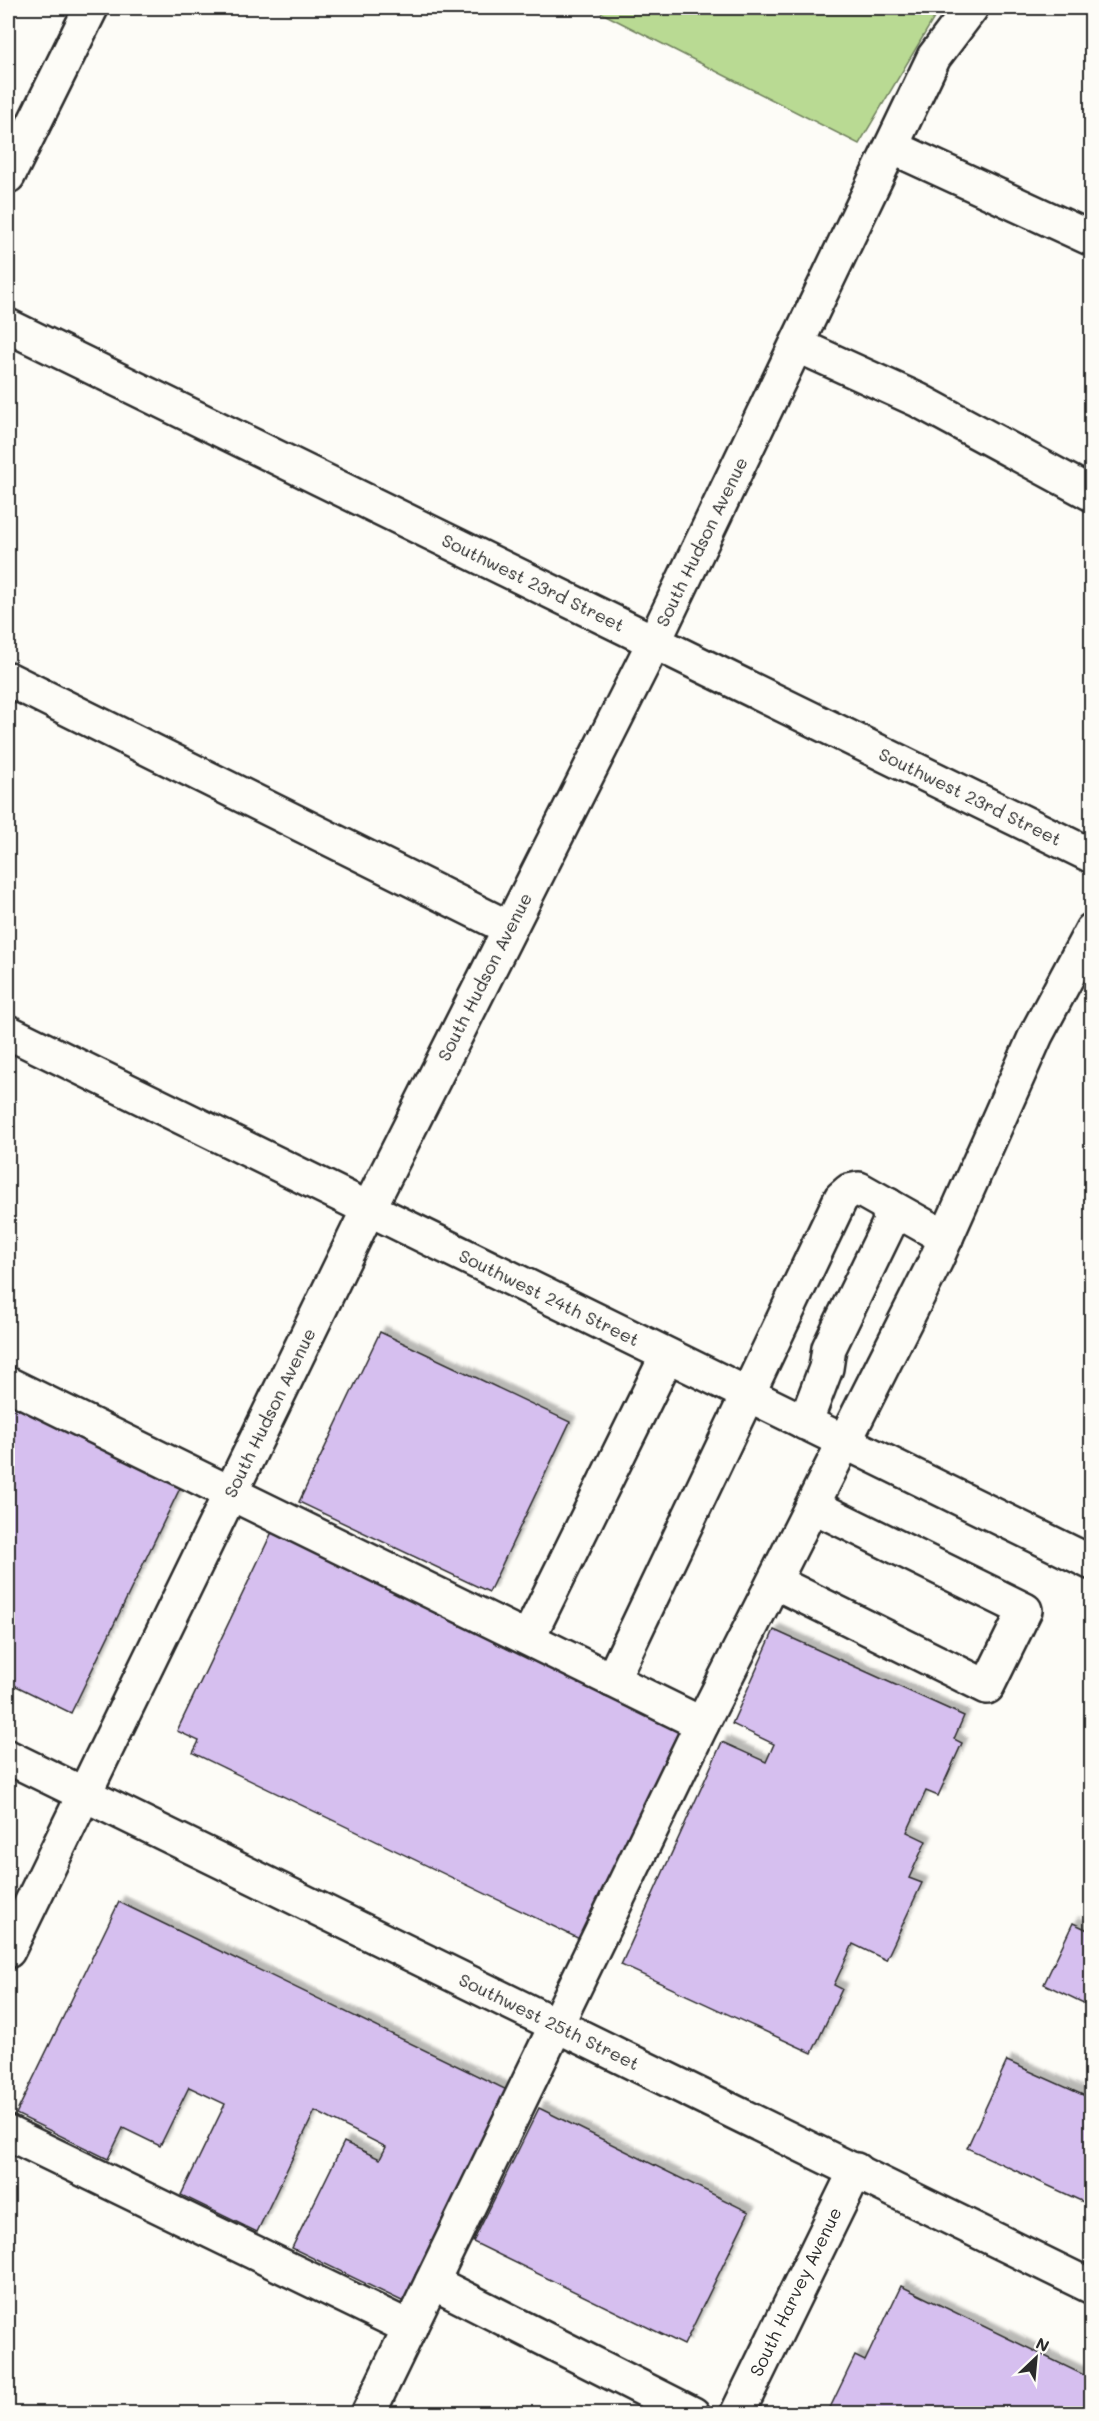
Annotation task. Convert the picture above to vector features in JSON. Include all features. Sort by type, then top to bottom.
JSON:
[{"type":"street","points":[[8,176],[91,8]]},
{"type":"street","name":"South Hudson Avenue","points":[[8,1951],[368,1210],[654,642],[934,57],[971,8]]},
{"type":"street","points":[[892,147],[1092,239]]},
{"type":"street","name":"Southwest 23rd Street","points":[[8,326],[1092,856]]},
{"type":"street","points":[[797,345],[918,400],[1092,494]]},
{"type":"street","points":[[8,679],[510,928]]},
{"type":"street","points":[[368,2414],[702,1724],[945,1238],[1036,1035],[1092,930]]},
{"type":"street","name":"Southwest 24th Street","points":[[8,1032],[1092,1563]]},
{"type":"street","points":[[612,1680],[841,1198],[849,1191],[859,1189],[945,1238]]},
{"type":"street","points":[[805,1423],[826,1368],[829,1348],[890,1222],[888,1205]]},
{"type":"street","points":[[528,1638],[667,1356]]},
{"type":"street","points":[[8,1384],[702,1724]]},
{"type":"street","points":[[775,1582],[987,1687],[1025,1610],[813,1506]]},
{"type":"street","name":"Southwest 25th Street","points":[[8,1757],[556,2026],[856,2170],[1092,2288]]},
{"type":"street","points":[[8,2133],[410,2328]]},
{"type":"street","name":"South Harvey Avenue","points":[[737,2414],[856,2170]]},
{"type":"street","points":[[432,2282],[693,2414]]},
{"type":"green space","points":[[592,8],[940,8],[859,144]]},
{"type":"building","points":[[380,1332],[570,1422],[489,1592],[299,1502]]},
{"type":"building","points":[[8,1397],[183,1482],[71,1713],[8,1682]]},
{"type":"building","points":[[272,1532],[693,1734],[592,1945],[193,1753],[199,1741],[177,1731]]},
{"type":"building","points":[[774,1630],[964,1716],[954,1739],[962,1743],[938,1796],[926,1791],[907,1832],[926,1841],[909,1878],[922,1883],[886,1960],[853,1944],[834,1985],[842,1989],[812,2053],[621,1965],[722,1742],[766,1762],[774,1744],[732,1724]]},
{"type":"building","points":[[119,1902],[509,2091],[406,2303],[292,2248],[344,2142],[380,2159],[386,2147],[315,2111],[257,2232],[181,2195],[225,2104],[189,2087],[160,2146],[123,2128],[108,2159],[16,2114]]},
{"type":"building","points":[[1073,1923],[1092,1932],[1092,2007],[1044,1984]]},
{"type":"building","points":[[1007,2061],[1092,2099],[1092,2206],[967,2148]]},
{"type":"building","points":[[539,2108],[749,2212],[684,2345],[473,2242]]},
{"type":"building","points":[[901,2286],[1092,2379],[1092,2414],[827,2414],[855,2356],[865,2361]]}]
